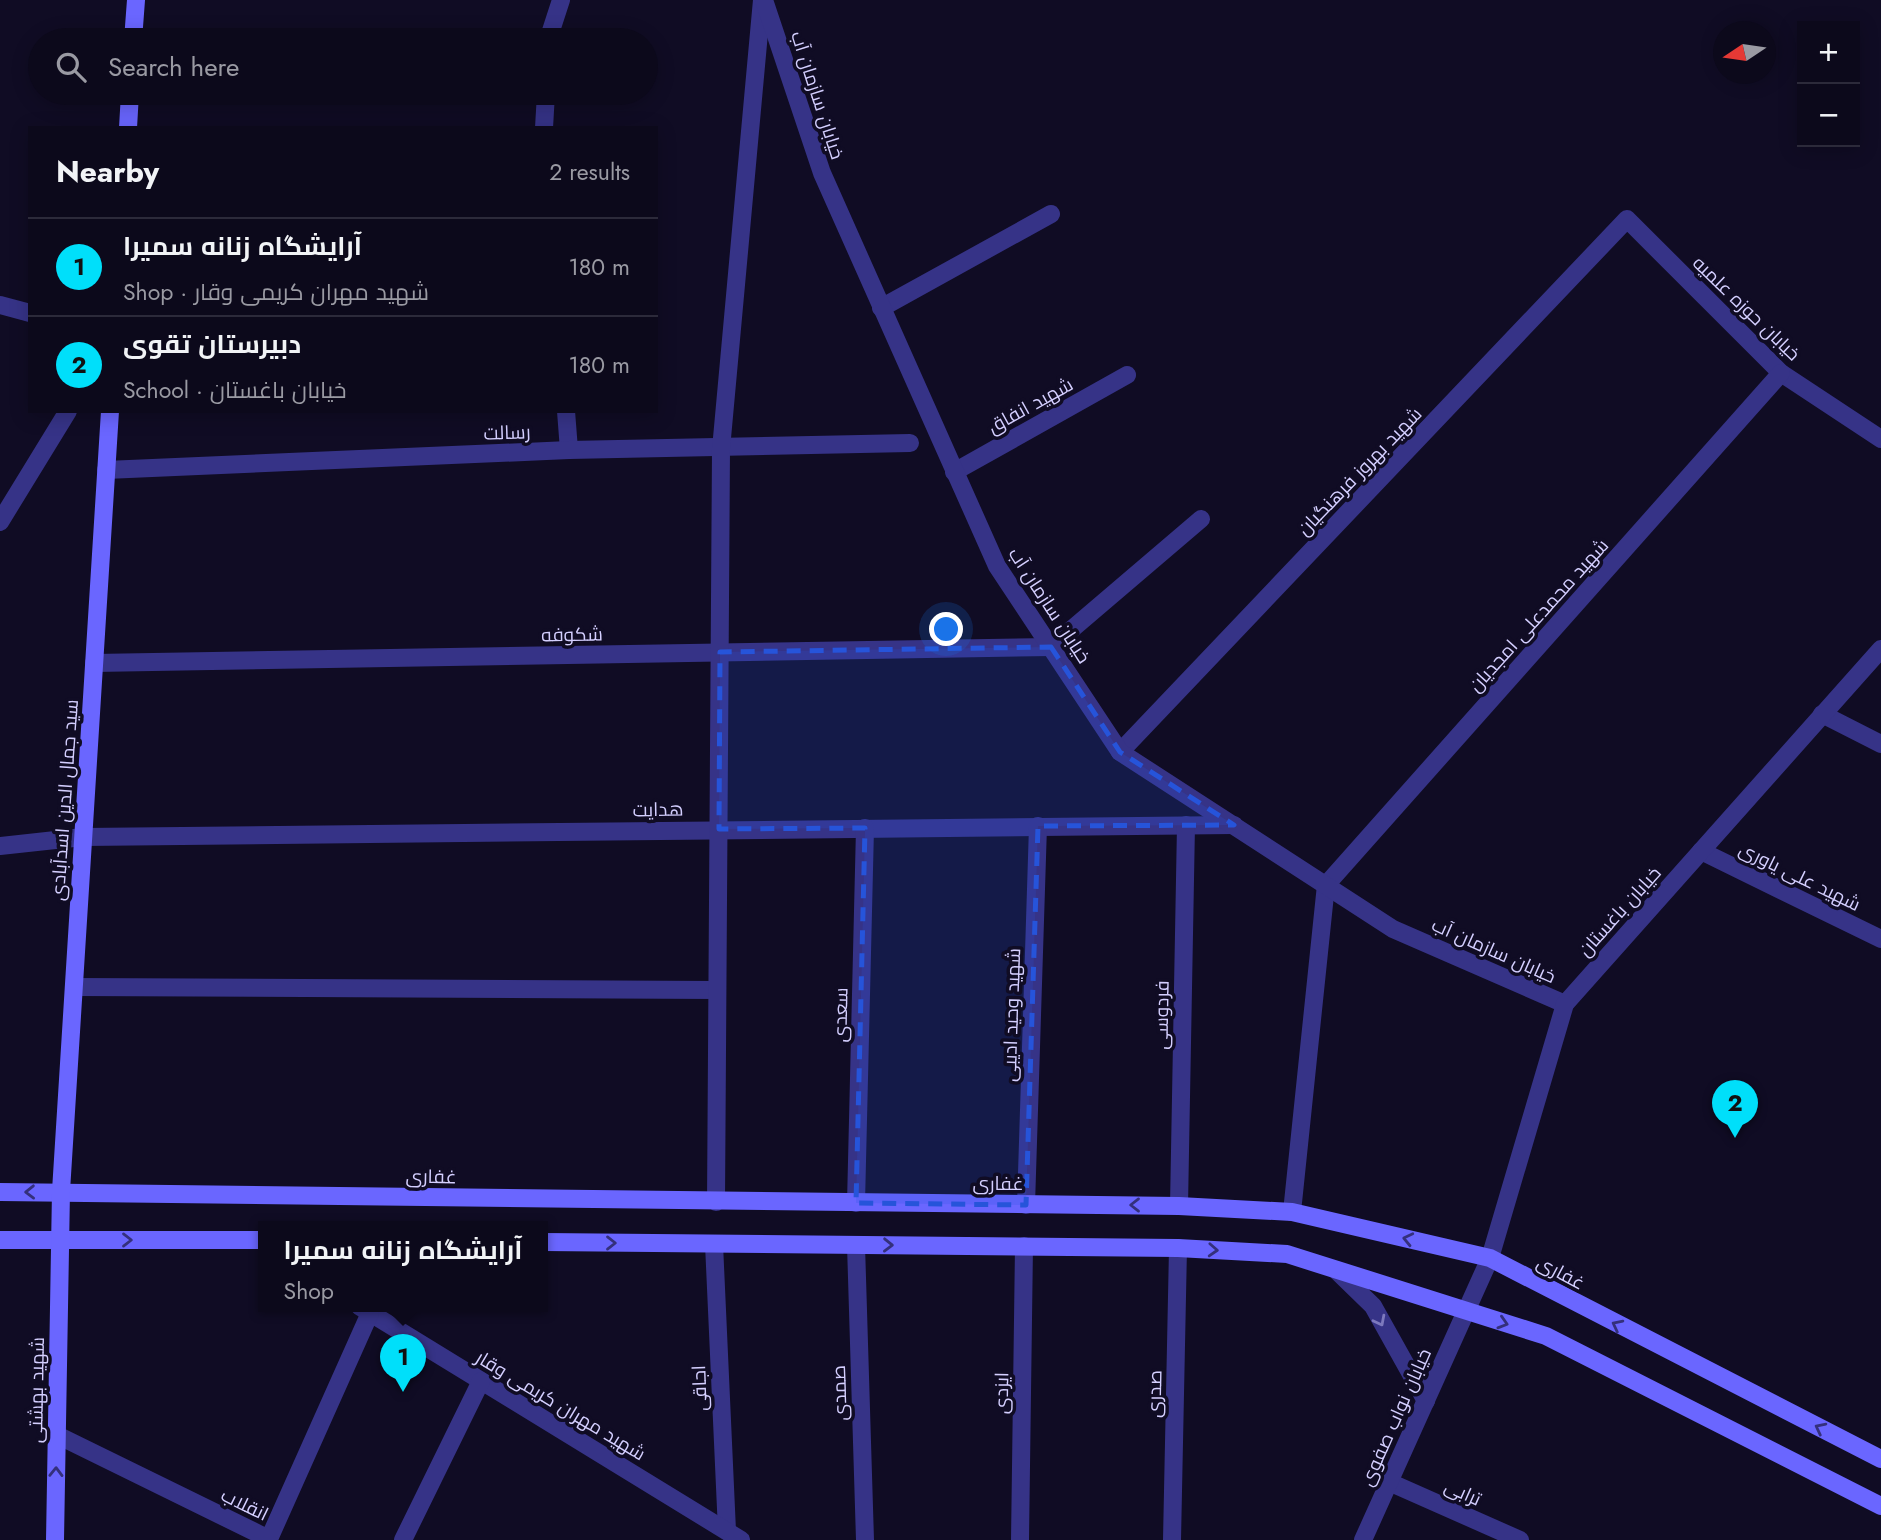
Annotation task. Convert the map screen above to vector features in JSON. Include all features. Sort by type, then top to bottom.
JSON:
[{"type":"main road","points":[[134,28],[136,0]]},
{"type":"main road","points":[[128,126],[129,105]]},
{"type":"main road","name":"سید جمال الدین اسدآبادی","points":[[61,1191],[110,413]]},
{"type":"main road","name":"شهید بهشتی","points":[[55,1540],[61,1191]]},
{"type":"main road","name":"غفاری","points":[[0,1192],[1179,1206],[1292,1212],[1490,1258],[1881,1459]]},
{"type":"main road","points":[[0,1240],[258,1243]]},
{"type":"main road","points":[[548,1242],[1178,1248],[1287,1254],[1546,1336],[1881,1506]]},
{"type":"street","points":[[552,28],[561,0]]},
{"type":"street","points":[[716,1202],[721,449],[763,0]]},
{"type":"street","name":"خیابان سازمان آب","points":[[763,0],[821,173],[996,566],[1120,751],[1393,929],[1565,1004]]},
{"type":"street","points":[[544,126],[545,105]]},
{"type":"street","points":[[881,308],[1051,214]]},
{"type":"street","name":"خیابان حوزه علمیه","points":[[1627,219],[1781,373],[1881,439]]},
{"type":"street","name":"شهید بهروز فرهنگیان","points":[[1120,751],[1627,219]]},
{"type":"street","points":[[0,306],[28,313]]},
{"type":"street","name":"شهید محمدعلی امجدیان","points":[[1326,885],[1781,373]]},
{"type":"street","name":"شهید انفاق","points":[[954,472],[1127,375]]},
{"type":"street","points":[[0,522],[67,413]]},
{"type":"street","points":[[566,413],[569,450]]},
{"type":"street","name":"رسالت","points":[[106,470],[569,450],[721,449],[910,443]]},
{"type":"street","points":[[1051,647],[1201,519]]},
{"type":"street","name":"شکوفه","points":[[94,663],[1051,647]]},
{"type":"street","name":"خیابان باغستان","points":[[1490,1258],[1565,1004],[1881,649]]},
{"type":"street","points":[[1822,714],[1881,744]]},
{"type":"street","name":"فردوسی","points":[[1179,1206],[1186,825]]},
{"type":"street","name":"هدایت","points":[[0,846],[83,837],[1234,825]]},
{"type":"street","name":"شهید وحید ادیبی","points":[[1026,1205],[1038,826]]},
{"type":"street","name":"سعدی","points":[[856,1203],[865,828]]},
{"type":"street","name":"شهید علی یاوری","points":[[1701,851],[1881,939]]},
{"type":"street","points":[[1292,1212],[1326,885]]},
{"type":"street","points":[[74,987],[717,990]]},
{"type":"street","name":"اجاقی","points":[[714,1244],[734,1536]]},
{"type":"street","name":"صمدی","points":[[856,1245],[865,1540]]},
{"type":"street","name":"ایزدی","points":[[1020,1540],[1024,1246]]},
{"type":"street","name":"صدری","points":[[1172,1540],[1178,1248]]},
{"type":"street","name":"خیابان نواب صفوی","points":[[1363,1540],[1490,1258]]},
{"type":"street","points":[[1336,1270],[1373,1306],[1426,1401]]},
{"type":"street","name":"انقلاب","points":[[57,1435],[269,1539],[363,1312]]},
{"type":"street","name":"شهید مهران کریمی وقار","points":[[367,1312],[734,1536]]},
{"type":"street","points":[[403,1540],[481,1381]]},
{"type":"street","name":"ترابی","points":[[1389,1482],[1520,1540]]},
{"type":"highlighted area","points":[[1051,647],[1120,752],[1234,825],[1038,826],[1026,1205],[856,1203],[865,828],[719,829],[720,652]]},
{"type":"place","name":"دبیرستان تقوی","points":[[1735,1138]]},
{"type":"place","name":"آرایشگاه زنانه سمیرا","points":[[403,1392]]}]
